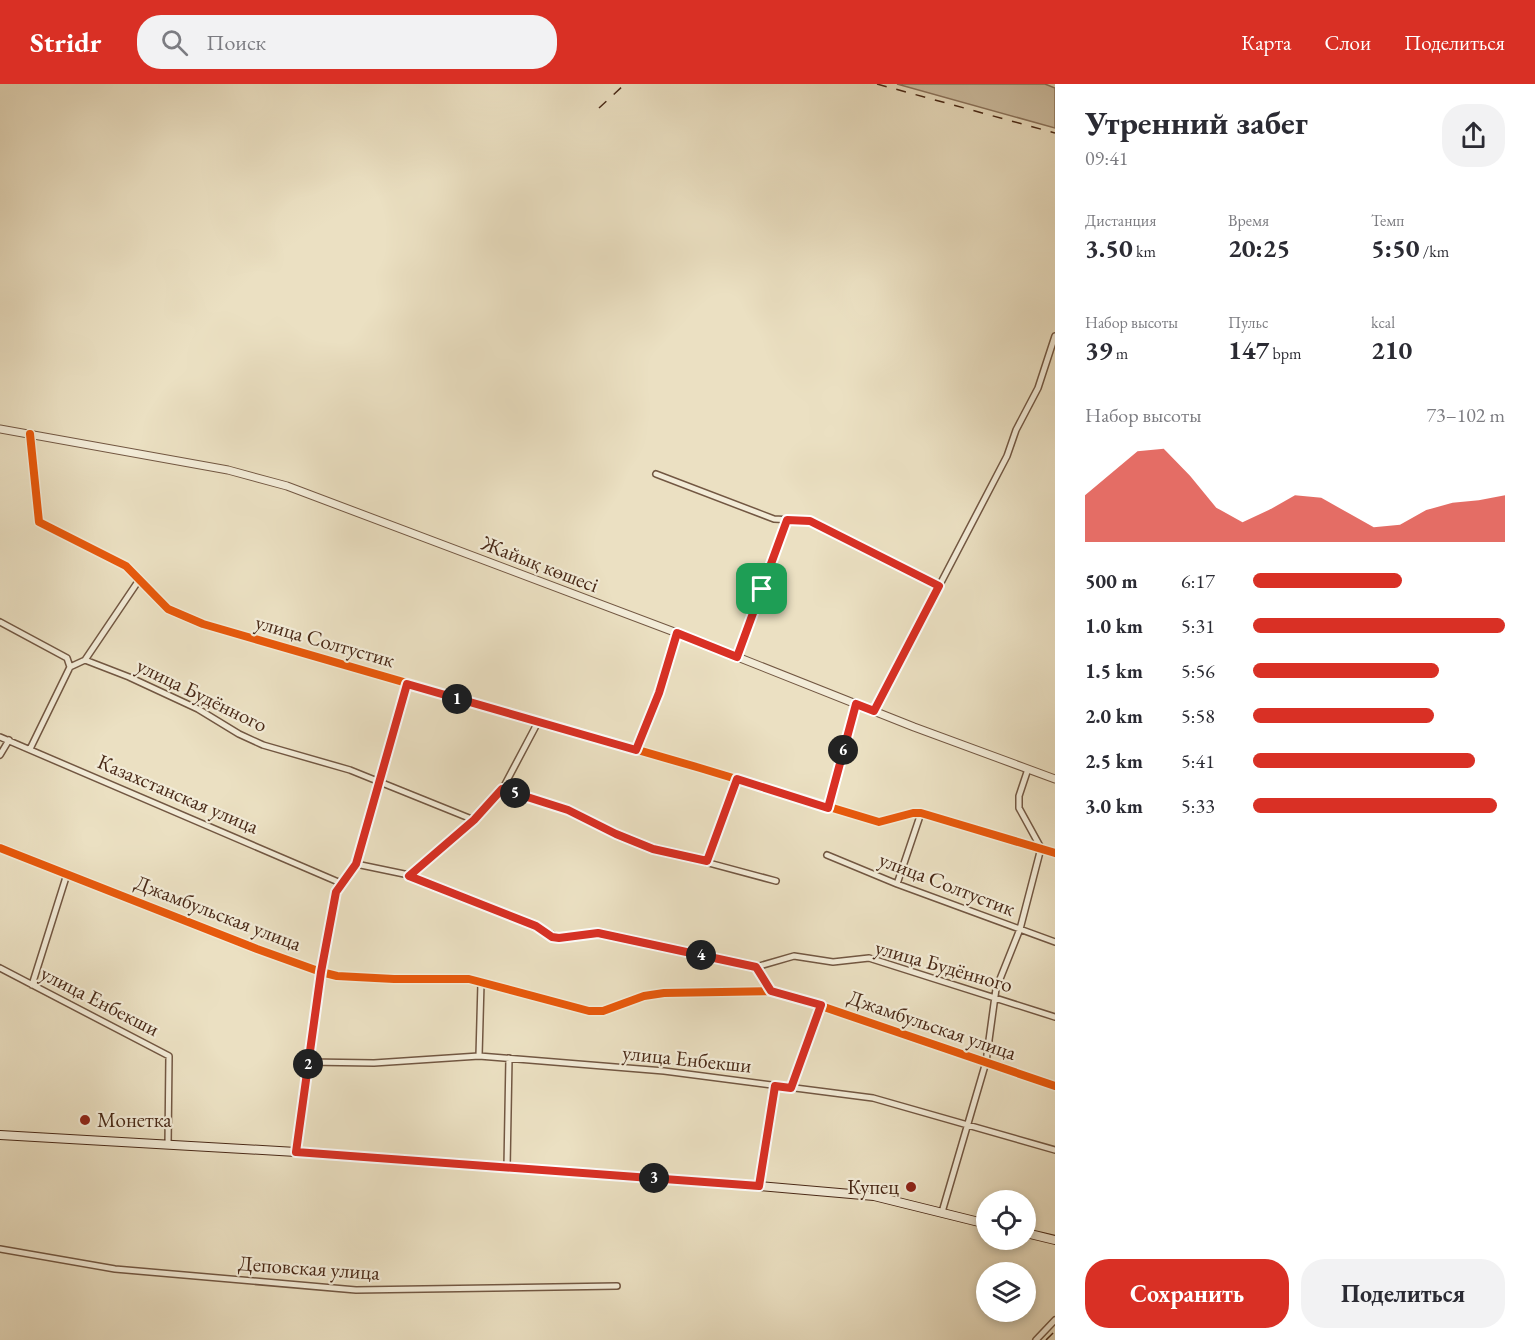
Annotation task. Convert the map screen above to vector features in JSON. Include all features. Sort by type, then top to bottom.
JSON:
[{"type":"main road","points":[[0,1135],[296,1152],[759,1186],[874,1197],[976,1221]]},
{"type":"main road","points":[[1036,1235],[1055,1240]]},
{"type":"street","points":[[874,711],[1007,456],[1016,430],[1038,388],[1055,336]]},
{"type":"street","name":"Жайық көшесі","points":[[0,429],[256,476],[677,633],[1055,779]]},
{"type":"street","name":"улица Солтустик","points":[[30,434],[39,522],[126,566],[168,609],[203,624],[879,822],[921,813],[1055,853]]},
{"type":"street","points":[[656,474],[774,519],[810,521],[939,586]]},
{"type":"street","points":[[737,657],[787,520]]},
{"type":"street","points":[[30,749],[70,667],[85,660],[139,579]]},
{"type":"street","points":[[0,622],[67,658],[70,667]]},
{"type":"street","points":[[636,750],[659,693],[677,633]]},
{"type":"street","name":"улица Будённого","points":[[85,660],[129,676],[198,709],[239,734],[263,745],[350,770],[474,820]]},
{"type":"street","points":[[296,1152],[321,972],[336,892],[356,864],[407,684]]},
{"type":"street","points":[[828,808],[856,704]]},
{"type":"street","points":[[409,876],[474,820],[502,789],[538,722]]},
{"type":"street","name":"Казахстанская улица","points":[[0,737],[343,884]]},
{"type":"street","points":[[0,755],[9,740]]},
{"type":"street","points":[[942,1212],[986,1062],[994,996],[1020,929],[1041,848],[1019,808],[1019,796],[1028,769]]},
{"type":"street","points":[[707,861],[737,779]]},
{"type":"street","points":[[502,789],[568,810],[653,849],[707,861],[776,881]]},
{"type":"street","points":[[897,884],[921,813]]},
{"type":"street","name":"Джамбульская улица","points":[[0,848],[247,945],[337,976],[469,979],[589,1011],[603,1011],[644,996],[664,993],[771,991],[821,1005],[1055,1086]]},
{"type":"street","name":"улица Солтустик","points":[[827,855],[897,884],[1055,942]]},
{"type":"street","name":"улица Будённого","points":[[356,864],[409,876],[536,926],[552,937],[598,933],[756,967],[794,956],[833,962],[869,958],[1055,1017]]},
{"type":"street","points":[[32,986],[67,874]]},
{"type":"street","points":[[756,967],[771,991]]},
{"type":"street","name":"улица Енбекши","points":[[0,968],[169,1056],[168,1145]]},
{"type":"street","points":[[479,1056],[481,983]]},
{"type":"street","points":[[791,1088],[821,1005]]},
{"type":"street","name":"улица Енбекши","points":[[309,1062],[374,1063],[479,1056],[664,1071],[873,1098],[1055,1150]]},
{"type":"street","points":[[507,1167],[509,1058]]},
{"type":"street","points":[[759,1186],[775,1086]]},
{"type":"street","name":"Деповская улица","points":[[0,1249],[115,1269],[356,1290],[617,1286]]},
{"type":"street","points":[[1036,1340],[1055,1320]]},
{"type":"shaded area","points":[[897,84],[1045,84],[1055,88],[1055,128]]},
{"type":"railway","points":[[599,108],[625,84]]},
{"type":"railway","points":[[877,84],[1055,133]]},
{"type":"railway","points":[[1046,1340],[1055,1331]]},
{"type":"cycle path","points":[[30,434],[39,522],[126,566],[168,609],[203,624],[879,822],[921,813],[1055,853]]},
{"type":"cycle path","points":[[0,848],[257,949],[337,976],[469,979],[589,1011],[603,1011],[644,996],[664,993],[771,991],[1055,1086]]},
{"type":"place","name":"Монетка","points":[[85,1120]]},
{"type":"place","name":"Купец","points":[[911,1187]]},
{"type":"route","points":[[787,520],[810,521],[939,586],[874,711],[856,704],[828,808],[737,779],[707,861],[653,849],[568,810],[502,789],[474,820],[409,876],[536,926],[552,937],[598,933],[756,967],[771,991],[821,1005],[791,1088],[775,1086],[759,1186],[296,1152],[321,972],[336,892],[356,864],[407,684],[636,750],[659,693],[677,633],[737,657],[762,589],[787,520]]}]
